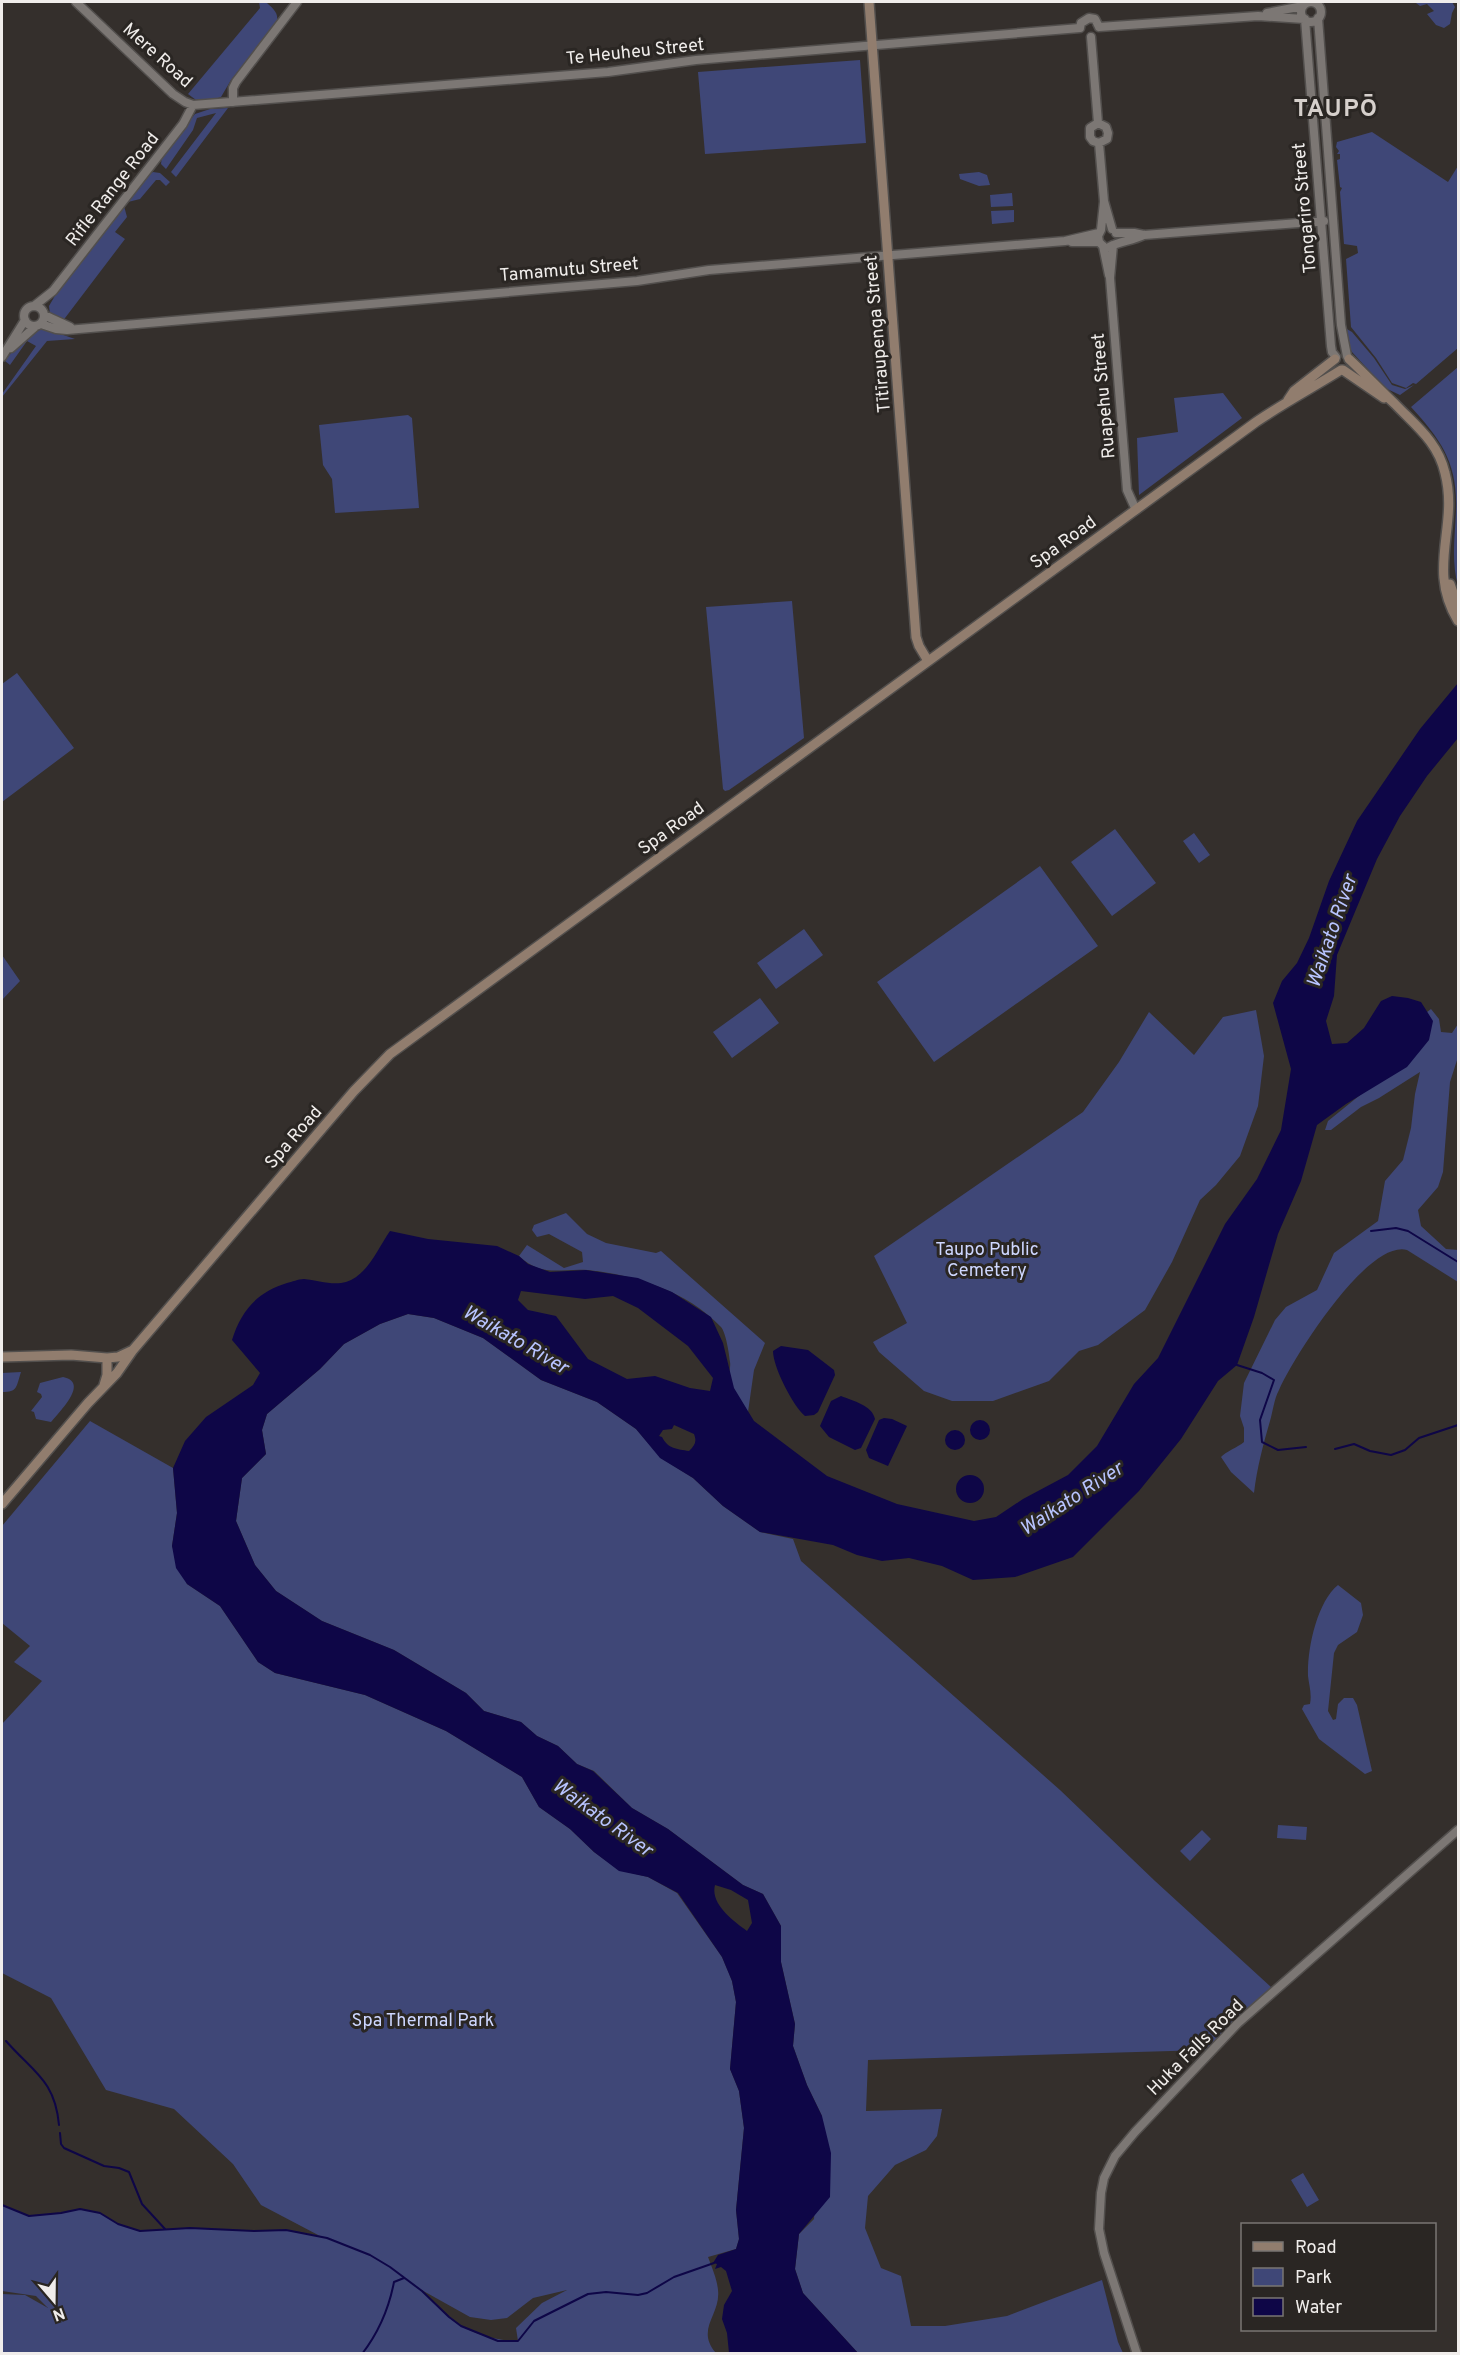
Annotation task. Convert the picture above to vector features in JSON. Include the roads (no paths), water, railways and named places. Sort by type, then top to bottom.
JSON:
[{"type":"main road","name":"Tītīraupenga Street","points":[[869,2],[917,640],[928,661]]},
{"type":"main road","points":[[1396,406],[1334,364],[1336,358],[1341,354],[1348,357],[1427,435],[1445,471],[1448,500],[1443,556],[1444,586],[1458,621]]},
{"type":"main road","points":[[1342,370],[1350,365],[1348,357]]},
{"type":"main road","name":"Spa Road","points":[[1288,400],[1294,391],[1336,358]]},
{"type":"main road","name":"Spa Road","points":[[2,1504],[124,1364],[133,1350],[354,1090],[390,1054],[1288,400],[1299,396],[1342,370]]},
{"type":"main road","points":[[1445,543],[1449,582],[1458,607]]},
{"type":"main road","points":[[2,1357],[71,1355],[107,1358],[117,1357],[133,1350]]},
{"type":"main road","points":[[103,1387],[108,1375],[107,1358]]},
{"type":"street","name":"Mere Road","points":[[76,2],[173,94],[193,105]]},
{"type":"street","points":[[233,102],[233,88],[236,82],[297,2]]},
{"type":"street","points":[[1100,27],[1258,16],[1312,21],[1318,18],[1320,12],[1317,4],[1309,2],[1303,6],[1258,16]]},
{"type":"street","points":[[1303,6],[1301,12],[1305,19]]},
{"type":"street","points":[[1089,18],[1095,19],[1100,27],[1096,35],[1091,37],[1084,36],[1080,28],[1083,20],[1089,18]]},
{"type":"street","name":"Tongariro Street","points":[[1318,18],[1341,325],[1348,357]]},
{"type":"street","name":"Tongariro Street","points":[[1305,19],[1331,346],[1336,358]]},
{"type":"street","name":"Te Heuheu Street","points":[[193,105],[608,72],[696,60],[1080,28]]},
{"type":"street","name":"Ruapehu Street","points":[[1091,37],[1098,123]]},
{"type":"street","name":"Rifle Range Road","points":[[2,356],[25,320],[27,309],[53,291],[183,124],[193,105]]},
{"type":"street","name":"Ruapehu Street","points":[[1098,123],[1106,127],[1108,133],[1107,139],[1099,143]]},
{"type":"street","name":"Ruapehu Street","points":[[1098,123],[1089,131],[1091,139],[1099,143]]},
{"type":"street","name":"Ruapehu Street","points":[[1099,143],[1104,201],[1101,238],[1110,278]]},
{"type":"street","name":"Ruapehu Street","points":[[1104,201],[1114,237],[1110,278],[1127,490],[1136,510]]},
{"type":"street","points":[[1101,238],[1332,220]]},
{"type":"street","points":[[1101,238],[1114,237]]},
{"type":"street","name":"Tamamutu Street","points":[[41,319],[56,329],[76,328],[627,281],[709,270],[1101,238]]},
{"type":"street","name":"Rifle Range Road","points":[[2,356],[41,319],[53,291]]},
{"type":"street","points":[[25,320],[29,325],[41,319],[40,308],[34,306]]},
{"type":"street","name":"Huka Falls Road","points":[[1137,2354],[1104,2253],[1099,2229],[1104,2178],[1115,2156],[1238,2023],[1458,1830]]},
{"type":"water","name":"Waikato River","points":[[1458,683],[1458,738],[1427,776],[1400,816],[1377,859],[1337,955],[1334,996],[1326,1021],[1332,1044],[1347,1043],[1364,1028],[1381,1001],[1392,996],[1408,998],[1421,1002],[1433,1021],[1429,1040],[1407,1067],[1346,1104],[1317,1125],[1301,1181],[1278,1234],[1254,1317],[1237,1365],[1218,1381],[1181,1439],[1139,1491],[1073,1557],[1015,1577],[973,1580],[942,1566],[909,1558],[882,1561],[857,1555],[833,1545],[760,1532],[723,1506],[693,1478],[660,1458],[636,1429],[597,1402],[541,1380],[483,1338],[434,1318],[408,1314],[380,1324],[344,1344],[320,1369],[267,1414],[262,1430],[266,1454],[242,1478],[236,1521],[255,1565],[276,1591],[322,1621],[394,1650],[466,1693],[484,1711],[521,1722],[537,1736],[558,1746],[577,1764],[593,1771],[632,1808],[668,1829],[743,1885],[763,1894],[781,1926],[781,1962],[795,2024],[793,2046],[807,2085],[822,2116],[831,2153],[830,2197],[799,2234],[795,2269],[803,2293],[858,2353],[729,2353],[727,2333],[722,2319],[724,2305],[732,2291],[726,2271],[721,2267],[715,2269],[717,2264],[713,2263],[718,2255],[736,2249],[739,2239],[736,2210],[744,2128],[739,2091],[730,2069],[736,2002],[732,1981],[722,1957],[678,1893],[648,1877],[619,1871],[594,1852],[570,1829],[539,1807],[522,1777],[446,1731],[365,1695],[275,1673],[258,1662],[220,1606],[187,1584],[176,1568],[172,1546],[177,1513],[173,1468],[185,1441],[206,1417],[253,1385],[260,1373],[232,1340],[240,1320],[252,1304],[276,1287],[297,1280],[336,1283],[354,1278],[372,1260],[390,1231],[428,1239],[497,1246],[519,1256],[528,1264],[550,1272],[586,1270],[638,1278],[672,1292],[711,1317],[723,1343],[734,1388],[754,1421],[827,1476],[897,1504],[974,1521],[996,1517],[1023,1499],[1068,1475],[1097,1446],[1134,1384],[1158,1358],[1225,1224],[1257,1179],[1281,1130],[1291,1069],[1273,1003],[1282,981],[1297,963],[1309,938],[1329,881],[1357,821],[1420,729]],"holes":[[[521,1291],[585,1299],[613,1296],[638,1308],[688,1346],[713,1378],[710,1391],[690,1388],[655,1376],[627,1379],[588,1359],[556,1316],[528,1310],[518,1300]],[[674,1425],[694,1434],[695,1443],[689,1451],[670,1446],[659,1436],[663,1430],[672,1429]],[[715,1885],[731,1890],[748,1900],[752,1923],[747,1931],[724,1911],[714,1892]]]},
{"type":"water","points":[[781,1346],[808,1350],[834,1370],[835,1375],[818,1412],[814,1415],[805,1416],[784,1386],[773,1351]]},
{"type":"water","points":[[841,1396],[866,1407],[875,1419],[861,1448],[855,1450],[829,1437],[820,1426],[831,1401]]},
{"type":"water","points":[[884,1418],[907,1426],[888,1466],[869,1458],[866,1450],[879,1420]]},
{"type":"water","points":[[980,1420],[987,1423],[990,1430],[987,1437],[980,1440],[973,1437],[970,1430],[973,1423]]},
{"type":"water","points":[[955,1430],[962,1433],[965,1440],[962,1447],[955,1450],[948,1447],[945,1440],[948,1433]]},
{"type":"water","points":[[970,1475],[980,1479],[984,1489],[980,1499],[970,1503],[960,1499],[956,1489],[960,1479]]},
{"type":"waterway","points":[[1371,1231],[1396,1228],[1408,1231],[1458,1262]]},
{"type":"waterway","points":[[1237,1365],[1262,1373],[1274,1380],[1260,1420],[1262,1442],[1278,1450],[1306,1447]]},
{"type":"waterway","points":[[1335,1449],[1354,1444],[1370,1451],[1391,1455],[1405,1450],[1419,1438],[1458,1425]]},
{"type":"waterway","points":[[6,2041],[48,2087],[57,2110],[59,2125]]},
{"type":"waterway","points":[[60,2133],[61,2144],[64,2148],[104,2166],[129,2172],[142,2204],[165,2229]]},
{"type":"waterway","points":[[2,2205],[29,2216],[80,2209],[100,2213],[118,2224],[140,2231],[190,2228],[286,2230],[327,2238],[370,2255],[390,2267],[422,2291],[461,2326],[498,2341],[518,2341],[534,2321],[588,2294],[606,2292],[638,2295],[647,2293],[674,2277],[714,2263]]},
{"type":"waterway","points":[[362,2354],[383,2320],[394,2282],[404,2278]]},
{"type":"district","name":"TAUPŌ","points":[[1336,108]]},
{"type":"park label","name":"Taupo Public Cemetery","points":[[987,1259]]},
{"type":"park label","name":"Spa Thermal Park","points":[[423,2020]]}]
